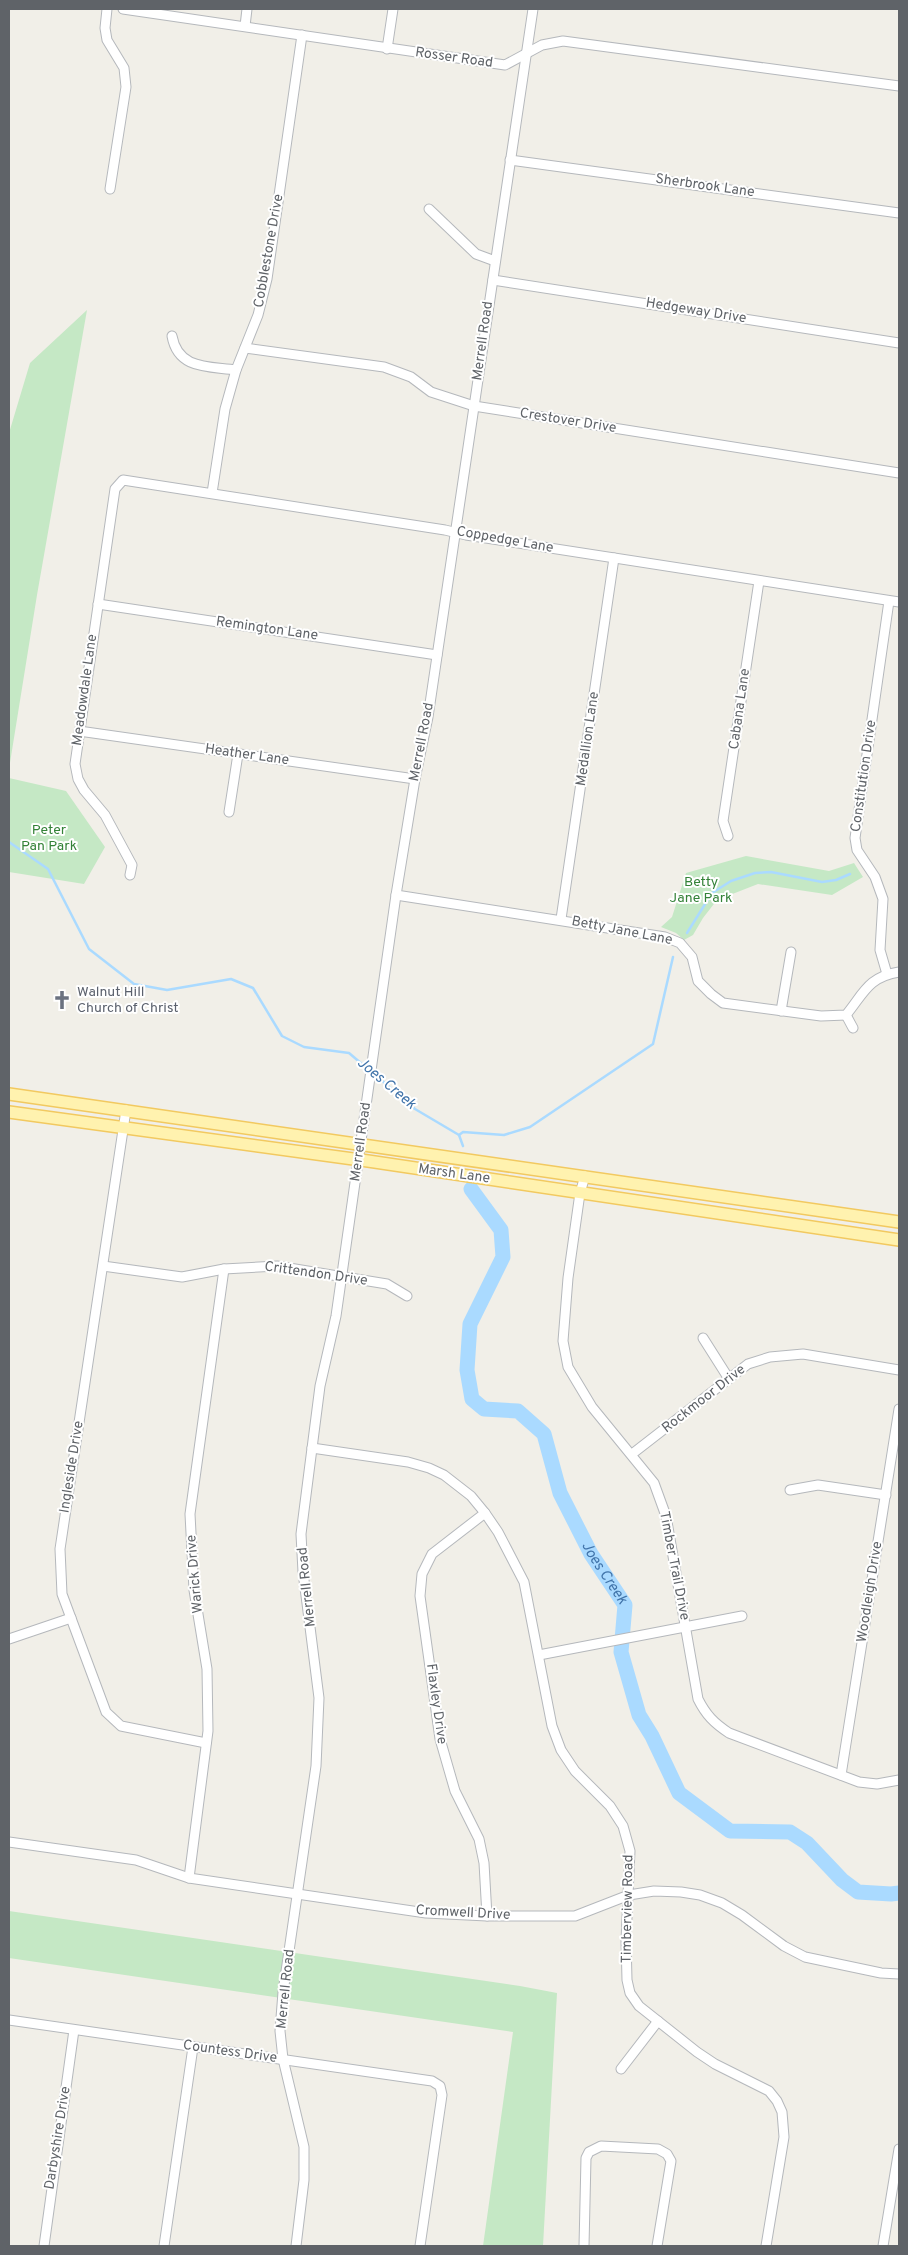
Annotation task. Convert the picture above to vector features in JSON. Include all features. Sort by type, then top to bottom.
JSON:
[{"type":"main road","name":"Marsh Lane","points":[[9,1094],[899,1222]]},
{"type":"main road","name":"Marsh Lane","points":[[9,1112],[358,1160],[899,1240]]},
{"type":"main road","points":[[759,1219],[761,1202]]},
{"type":"street","points":[[107,9],[105,28],[107,40],[124,68],[126,87],[110,189]]},
{"type":"street","name":"Rosser Road","points":[[122,9],[505,66],[542,45],[563,41],[899,86]]},
{"type":"street","points":[[245,26],[247,9]]},
{"type":"street","points":[[387,48],[392,9]]},
{"type":"street","name":"Merrell Road","points":[[296,2246],[304,2180],[304,2147],[283,2059],[280,2031],[282,1999],[298,1894],[319,1730],[317,1669],[302,1558],[303,1511],[320,1386],[336,1316],[342,1277],[396,896],[415,779],[428,717],[533,9]]},
{"type":"street","name":"Cobblestone Drive","points":[[212,492],[224,409],[236,370],[258,315],[266,279],[302,35]]},
{"type":"street","name":"Sherbrook Lane","points":[[510,160],[899,213]]},
{"type":"street","points":[[429,209],[476,254],[495,261]]},
{"type":"street","name":"Hedgeway Drive","points":[[492,280],[899,343]]},
{"type":"street","points":[[172,336],[179,354],[189,363],[236,370]]},
{"type":"street","name":"Crestover Drive","points":[[245,348],[384,367],[411,377],[431,392],[474,406],[899,473]]},
{"type":"street","name":"Coppedge Lane","points":[[115,489],[123,480],[212,492],[614,558],[899,602]]},
{"type":"street","name":"Meadowdale Lane","points":[[115,489],[75,764],[78,779],[115,831],[132,865],[130,875]]},
{"type":"street","name":"Medallion Lane","points":[[561,919],[614,558]]},
{"type":"street","name":"Cabana Lane","points":[[728,836],[723,821],[759,581]]},
{"type":"street","name":"Constitution Drive","points":[[887,974],[880,950],[883,899],[875,877],[857,850],[855,838],[889,601]]},
{"type":"street","name":"Remington Lane","points":[[98,604],[437,654]]},
{"type":"street","name":"Heather Lane","points":[[79,731],[415,779]]},
{"type":"street","points":[[229,812],[238,754]]},
{"type":"street","name":"Betty Jane Lane","points":[[396,896],[561,919],[665,937],[680,942],[692,957],[698,981],[723,1003],[821,1016],[846,1015]]},
{"type":"street","points":[[781,1011],[791,952]]},
{"type":"street","points":[[853,1028],[846,1015],[870,983],[887,974],[899,972]]},
{"type":"street","name":"Ingleside Drive","points":[[126,1110],[60,1550],[62,1594],[102,1703],[114,1721],[121,1726],[135,1730],[206,1743]]},
{"type":"street","name":"Timber Trail Drive","points":[[585,1176],[580,1193],[567,1287],[564,1341],[568,1367],[592,1407],[654,1483],[666,1516],[698,1698],[704,1712],[712,1722],[729,1733],[858,1782],[877,1784],[899,1780]]},
{"type":"street","name":"Crittendon Drive","points":[[103,1266],[182,1277],[224,1269],[276,1266],[387,1284],[407,1296]]},
{"type":"street","name":"Warick Drive","points":[[189,1878],[206,1743],[207,1669],[194,1590],[190,1514],[224,1269]]},
{"type":"street","points":[[703,1338],[729,1379]]},
{"type":"street","name":"Rockmoor Drive","points":[[632,1454],[748,1364],[770,1357],[803,1354],[899,1370]]},
{"type":"street","name":"Woodleigh Drive","points":[[841,1775],[899,1408]]},
{"type":"street","name":"Timberview Road","points":[[312,1448],[408,1462],[429,1468],[444,1475],[471,1496],[498,1532],[524,1582],[552,1726],[561,1750],[575,1771],[610,1806],[623,1826],[630,1850],[626,1940],[627,1980],[630,1993],[639,2006],[697,2052],[715,2064],[757,2083],[769,2091],[777,2101],[784,2120],[784,2137],[766,2246]]},
{"type":"street","points":[[790,1490],[818,1485],[886,1495]]},
{"type":"street","name":"Flaxley Drive","points":[[485,1513],[432,1554],[422,1574],[420,1596],[440,1739],[455,1790],[479,1839],[484,1863],[487,1916]]},
{"type":"street","points":[[539,1654],[742,1616]]},
{"type":"street","points":[[9,1639],[71,1618]]},
{"type":"street","name":"Cromwell Drive","points":[[9,1842],[136,1860],[189,1878],[426,1912],[487,1916],[575,1916],[629,1896],[654,1891],[700,1895],[722,1903],[784,1946],[805,1957],[881,1973],[899,1974]]},
{"type":"street","name":"Countess Drive","points":[[9,2020],[432,2081],[440,2086],[442,2095],[420,2246]]},
{"type":"street","points":[[621,2069],[658,2021]]},
{"type":"street","name":"Darbyshire Drive","points":[[44,2246],[74,2030]]},
{"type":"street","points":[[164,2246],[193,2046]]},
{"type":"street","points":[[584,2246],[586,2158],[590,2152],[600,2146],[658,2149],[667,2154],[671,2161],[657,2246]]},
{"type":"street","points":[[883,2246],[899,2149]]},
{"type":"green space","points":[[87,310],[37,595],[9,769],[9,433],[30,363]]},
{"type":"green space","name":"Peter Pan Park","points":[[9,778],[66,791],[105,847],[84,884],[9,872]]},
{"type":"green space","name":"Betty Jane Park","points":[[746,856],[829,871],[854,863],[863,877],[832,895],[758,884],[717,900],[693,935],[684,940],[676,933],[661,927],[672,917],[686,873]]},
{"type":"green space","points":[[9,1911],[557,1993],[543,2246],[483,2246],[513,2032],[9,1958]]},
{"type":"waterway","name":"Joes Creek","points":[[9,842],[48,869],[89,949],[134,984],[167,990],[231,979],[253,988],[282,1036],[304,1047],[349,1053],[369,1070]]},
{"type":"waterway","points":[[687,933],[712,893],[731,881],[755,873],[771,872],[822,882],[836,880],[850,874]]},
{"type":"waterway","points":[[459,1135],[463,1132],[504,1135],[530,1127],[653,1044],[673,957]]},
{"type":"waterway","name":"Joes Creek","points":[[373,1073],[415,1109],[459,1135],[463,1146]]},
{"type":"waterway","name":"Joes Creek","points":[[471,1189],[501,1230],[503,1257],[470,1324],[467,1370],[472,1399],[484,1409],[518,1411],[544,1434],[560,1493],[591,1554],[625,1605],[621,1652],[639,1715],[652,1736],[679,1793],[730,1831],[790,1832],[807,1843],[842,1880],[858,1892],[899,1893]]},
{"type":"place","name":"Walnut Hill Church of Christ","points":[[62,1000]]}]
